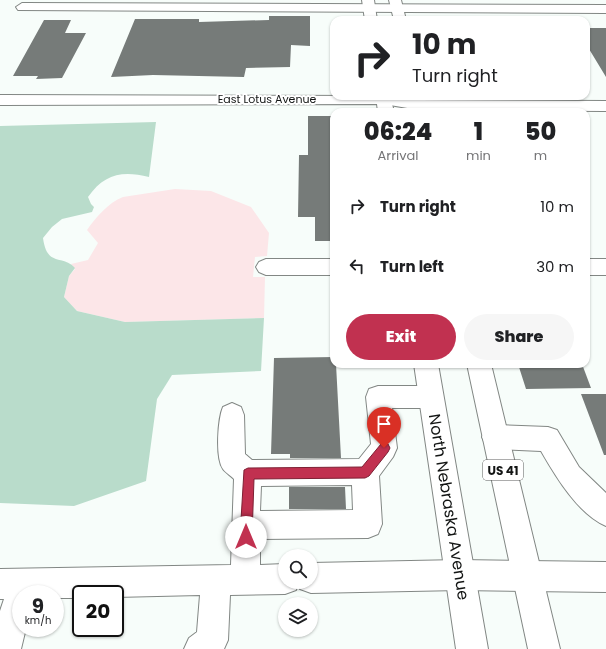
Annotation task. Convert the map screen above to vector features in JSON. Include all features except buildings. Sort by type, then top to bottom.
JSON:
[{"type":"street","points":[[24,4],[165,3],[397,10],[606,9]]},
{"type":"street","name":"East Lotus Avenue","points":[[0,100],[384,102],[419,104],[606,106]]},
{"type":"street","points":[[266,267],[330,267]]},
{"type":"street","points":[[590,267],[606,267]]},
{"type":"street","name":"North Nebraska Avenue","points":[[427,368],[472,649]]},
{"type":"street","name":"US 41","points":[[480,368],[544,649]]},
{"type":"street","points":[[246,525],[368,524],[365,472],[384,448],[378,397],[431,396]]},
{"type":"street","points":[[232,415],[232,460],[248,473],[365,472]]},
{"type":"street","points":[[495,437],[548,439],[570,476],[606,512]]},
{"type":"street","points":[[200,649],[212,640],[231,580],[246,525],[248,473]]},
{"type":"street","points":[[318,578],[460,575],[606,577]]},
{"type":"street","points":[[5,649],[12,584],[278,579]]},
{"type":"shaded area","points":[[156,122],[149,177],[122,174],[100,183],[88,197],[94,207],[92,212],[62,219],[52,227],[43,238],[45,247],[52,257],[66,262],[75,268],[69,276],[64,297],[77,311],[125,322],[264,318],[261,371],[172,375],[157,399],[146,481],[74,506],[0,503],[0,126]]},
{"type":"shaded area","points":[[175,189],[211,191],[251,207],[269,233],[267,256],[255,257],[253,277],[265,277],[264,318],[125,322],[77,311],[64,297],[69,276],[75,269],[71,264],[88,260],[98,243],[87,230],[103,211],[112,203],[123,197]]},
{"type":"route","points":[[246,537],[248,473],[365,472],[384,448]]}]
